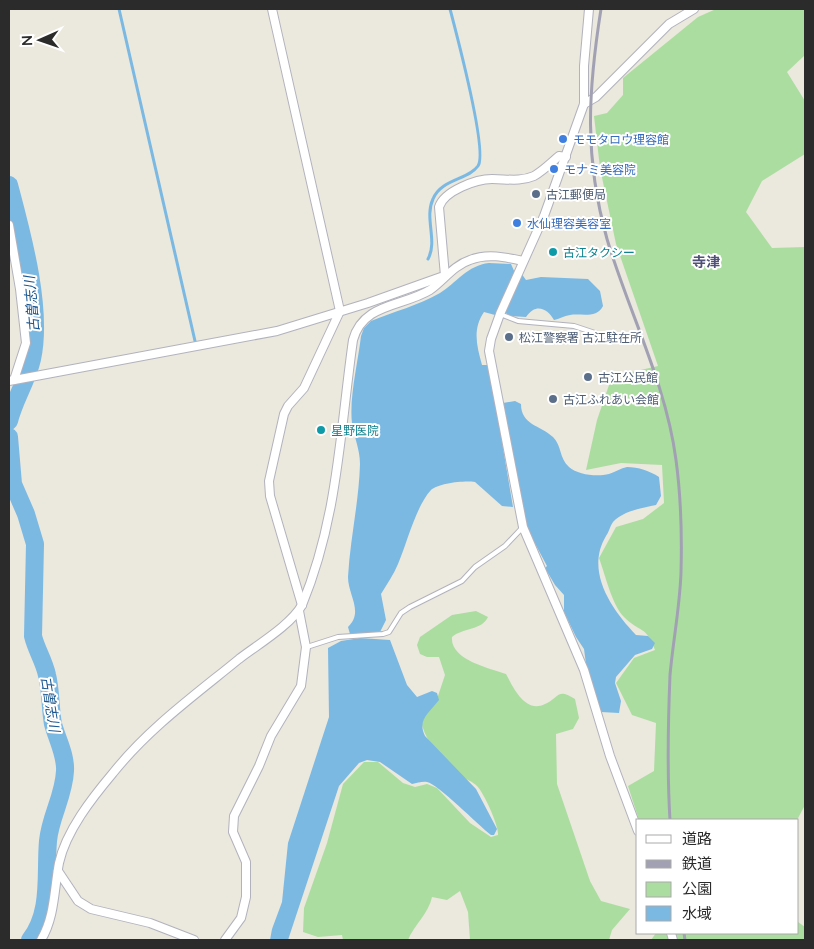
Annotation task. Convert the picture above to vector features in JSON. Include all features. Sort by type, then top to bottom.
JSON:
[{"type":"street","points":[[225,940],[241,918],[246,897],[246,862],[233,832],[234,816],[259,766],[271,736],[301,686],[306,647],[305,630],[300,608],[270,496],[270,469],[284,414],[288,406],[304,388],[340,311],[272,9]]},
{"type":"street","points":[[589,9],[584,66],[584,104],[544,216],[500,314],[491,339],[489,351],[523,527],[584,670],[610,756],[636,826]]},
{"type":"street","points":[[584,104],[596,97],[669,24],[694,9]]},
{"type":"street","points":[[445,276],[439,207],[441,201],[449,194],[478,181],[492,179],[513,181],[535,176],[559,156],[566,157]]},
{"type":"street","points":[[9,225],[20,289],[26,343],[14,380],[232,341],[277,331],[445,276]]},
{"type":"street","points":[[42,940],[51,917],[63,850],[92,800],[148,733],[300,608],[320,554],[332,507],[355,331],[363,319],[370,314],[430,290],[445,276],[469,260],[500,256],[523,261]]},
{"type":"street","points":[[58,871],[78,901],[91,909],[150,923],[194,940]]},
{"type":"lane","points":[[500,314],[518,320],[574,326],[607,337]]},
{"type":"lane","points":[[306,647],[338,637],[389,632],[402,614],[410,607],[462,581],[475,567],[505,546],[523,527]]},
{"type":"green space","points":[[716,9],[805,9],[805,55],[787,72],[805,101],[805,154],[762,181],[746,212],[772,248],[805,247],[805,805],[798,819],[639,819],[628,786],[654,771],[656,723],[632,715],[616,683],[634,658],[655,650],[649,637],[620,612],[612,597],[599,558],[616,527],[643,519],[664,503],[662,465],[621,463],[586,470],[597,420],[609,385],[627,378],[632,372],[658,366],[616,244],[600,168],[594,116],[607,113],[623,95],[623,78],[698,17]]},
{"type":"green space","points":[[476,611],[488,617],[481,625],[452,637],[453,645],[457,652],[472,662],[506,674],[521,698],[531,705],[545,704],[561,694],[575,699],[579,718],[573,729],[556,734],[557,784],[590,881],[601,901],[630,909],[612,930],[609,940],[470,940],[468,912],[460,891],[447,900],[432,897],[428,908],[408,940],[343,940],[342,935],[318,937],[303,932],[304,908],[327,843],[343,784],[364,762],[378,762],[403,783],[415,787],[427,784],[437,788],[470,823],[491,837],[498,835],[494,817],[480,790],[455,771],[442,758],[427,737],[421,721],[437,699],[445,675],[439,657],[427,657],[420,654],[417,645],[420,637],[452,615]]},
{"type":"green space","points":[[799,923],[805,927],[805,940],[651,940],[655,934],[799,934]]},
{"type":"water","points":[[482,264],[511,264],[515,273],[495,315],[484,312],[477,332],[482,365],[489,365],[513,507],[502,506],[475,482],[452,483],[431,490],[421,505],[396,568],[381,594],[386,620],[380,632],[350,634],[348,627],[353,621],[355,609],[348,577],[360,464],[351,413],[361,336],[364,328],[371,321],[432,297],[446,289],[468,271]]},
{"type":"water","points":[[521,273],[526,280],[541,277],[588,279],[600,291],[603,306],[597,313],[570,315],[554,320],[545,310],[538,308],[530,312],[526,317],[510,316],[503,311]]},
{"type":"water","points":[[515,401],[521,404],[524,416],[528,421],[553,437],[564,460],[573,470],[582,474],[599,475],[631,467],[644,470],[659,477],[661,496],[656,505],[633,510],[617,518],[600,549],[598,563],[600,576],[610,601],[636,635],[648,636],[655,643],[652,649],[635,655],[616,677],[615,683],[621,701],[619,713],[601,712],[586,664],[584,649],[564,612],[564,595],[555,585],[545,568],[547,566],[531,536],[529,536],[503,403]]},
{"type":"water","points":[[360,638],[390,640],[407,685],[417,697],[432,691],[437,693],[439,700],[423,721],[422,725],[425,736],[476,789],[497,829],[494,835],[491,835],[432,784],[420,782],[412,784],[380,762],[367,760],[359,763],[339,786],[288,940],[270,940],[282,902],[288,843],[329,717],[328,648],[341,641]]},
{"type":"waterway","points":[[119,9],[195,341]]},
{"type":"waterway","points":[[428,259],[432,245],[430,214],[433,199],[442,187],[474,171],[478,166],[480,156],[479,139],[470,91],[450,9]]},
{"type":"waterway","name":"古曽志川","points":[[9,185],[25,248],[35,318],[35,339],[32,359],[9,421]]},
{"type":"waterway","name":"古曽志川","points":[[9,437],[13,484],[26,514],[35,544],[33,636],[47,675],[53,724],[65,765],[62,789],[49,832],[45,905],[37,929],[30,940]]},
{"type":"railway","points":[[601,9],[593,68],[590,124],[595,180],[607,239],[664,403],[671,431],[679,488],[681,572],[670,675],[668,748],[670,819]]},
{"type":"railway","points":[[684,934],[685,940]]},
{"type":"place","name":"モモタロウ理容館","points":[[563,139]]},
{"type":"place","name":"モナミ美容院","points":[[554,169]]},
{"type":"place","name":"古江郵便局","points":[[536,194]]},
{"type":"place","name":"水仙理容美容室","points":[[517,223]]},
{"type":"place","name":"古江タクシー","points":[[553,252]]},
{"type":"place","name":"松江警察署 古江駐在所","points":[[509,337]]},
{"type":"place","name":"古江公民館","points":[[588,377]]},
{"type":"place","name":"古江ふれあい会館","points":[[553,399]]},
{"type":"place","name":"星野医院","points":[[321,430]]},
{"type":"district","name":"寺津","points":[[706,261]]}]
